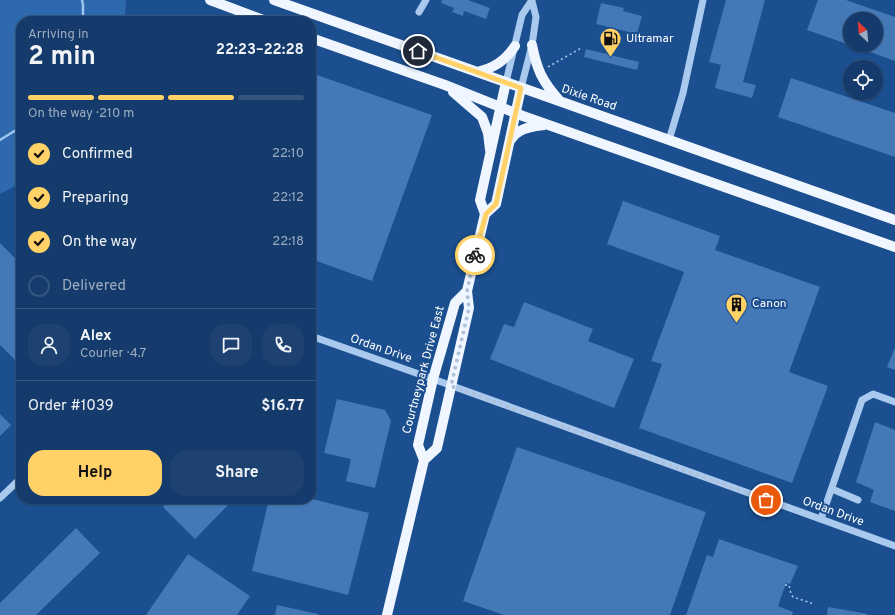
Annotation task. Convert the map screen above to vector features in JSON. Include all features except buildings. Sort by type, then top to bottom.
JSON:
[{"type":"main road","points":[[210,0],[253,16]]},
{"type":"main road","name":"Dixie Road","points":[[274,0],[895,220]]},
{"type":"main road","points":[[316,40],[515,113],[895,246]]},
{"type":"main road","points":[[477,72],[490,68],[503,61],[515,46]]},
{"type":"main road","points":[[532,46],[535,62],[545,84],[561,101]]},
{"type":"main road","name":"Courtneypark Drive East","points":[[486,214],[480,200],[502,108],[506,82]]},
{"type":"main road","points":[[445,86],[482,117],[488,133],[491,156]]},
{"type":"main road","name":"Courtneypark Drive East","points":[[387,615],[424,460],[437,448],[469,308],[467,291],[486,214],[496,204],[521,88]]},
{"type":"main road","points":[[508,145],[513,136],[521,130],[530,126],[550,125]]},
{"type":"main road","name":"Courtneypark Drive East","points":[[424,460],[418,445],[433,379],[455,303],[467,291]]},
{"type":"street","points":[[419,12],[426,0]]},
{"type":"street","name":"Courtneypark Drive East","points":[[521,88],[532,46],[536,17],[532,0]]},
{"type":"street","name":"Courtneypark Drive East","points":[[506,82],[522,15],[532,0]]},
{"type":"street","points":[[669,140],[683,93],[703,0]]},
{"type":"street","name":"Ordan Drive","points":[[316,338],[895,546]]},
{"type":"street","points":[[821,519],[862,400],[873,394],[895,402]]},
{"type":"street","points":[[0,498],[16,483]]},
{"type":"street","points":[[832,489],[858,500]]},
{"type":"path","points":[[548,67],[581,48]]},
{"type":"path","points":[[785,585],[789,585],[791,594],[794,597],[814,604]]},
{"type":"shaded area","points":[[0,0],[126,0],[125,16],[16,16],[16,186],[0,194]]},
{"type":"waterway","points":[[82,0],[83,16]]},
{"type":"waterway","points":[[0,140],[16,130]]},
{"type":"way so far","points":[[475,255],[467,291],[469,308],[456,370],[451,386],[766,500]]},
{"type":"place","name":"Ultramar","points":[[611,58]]},
{"type":"place","name":"Canon","points":[[736,324]]},
{"type":"route","points":[[418,51],[521,88],[496,204],[486,214],[475,255]]}]
